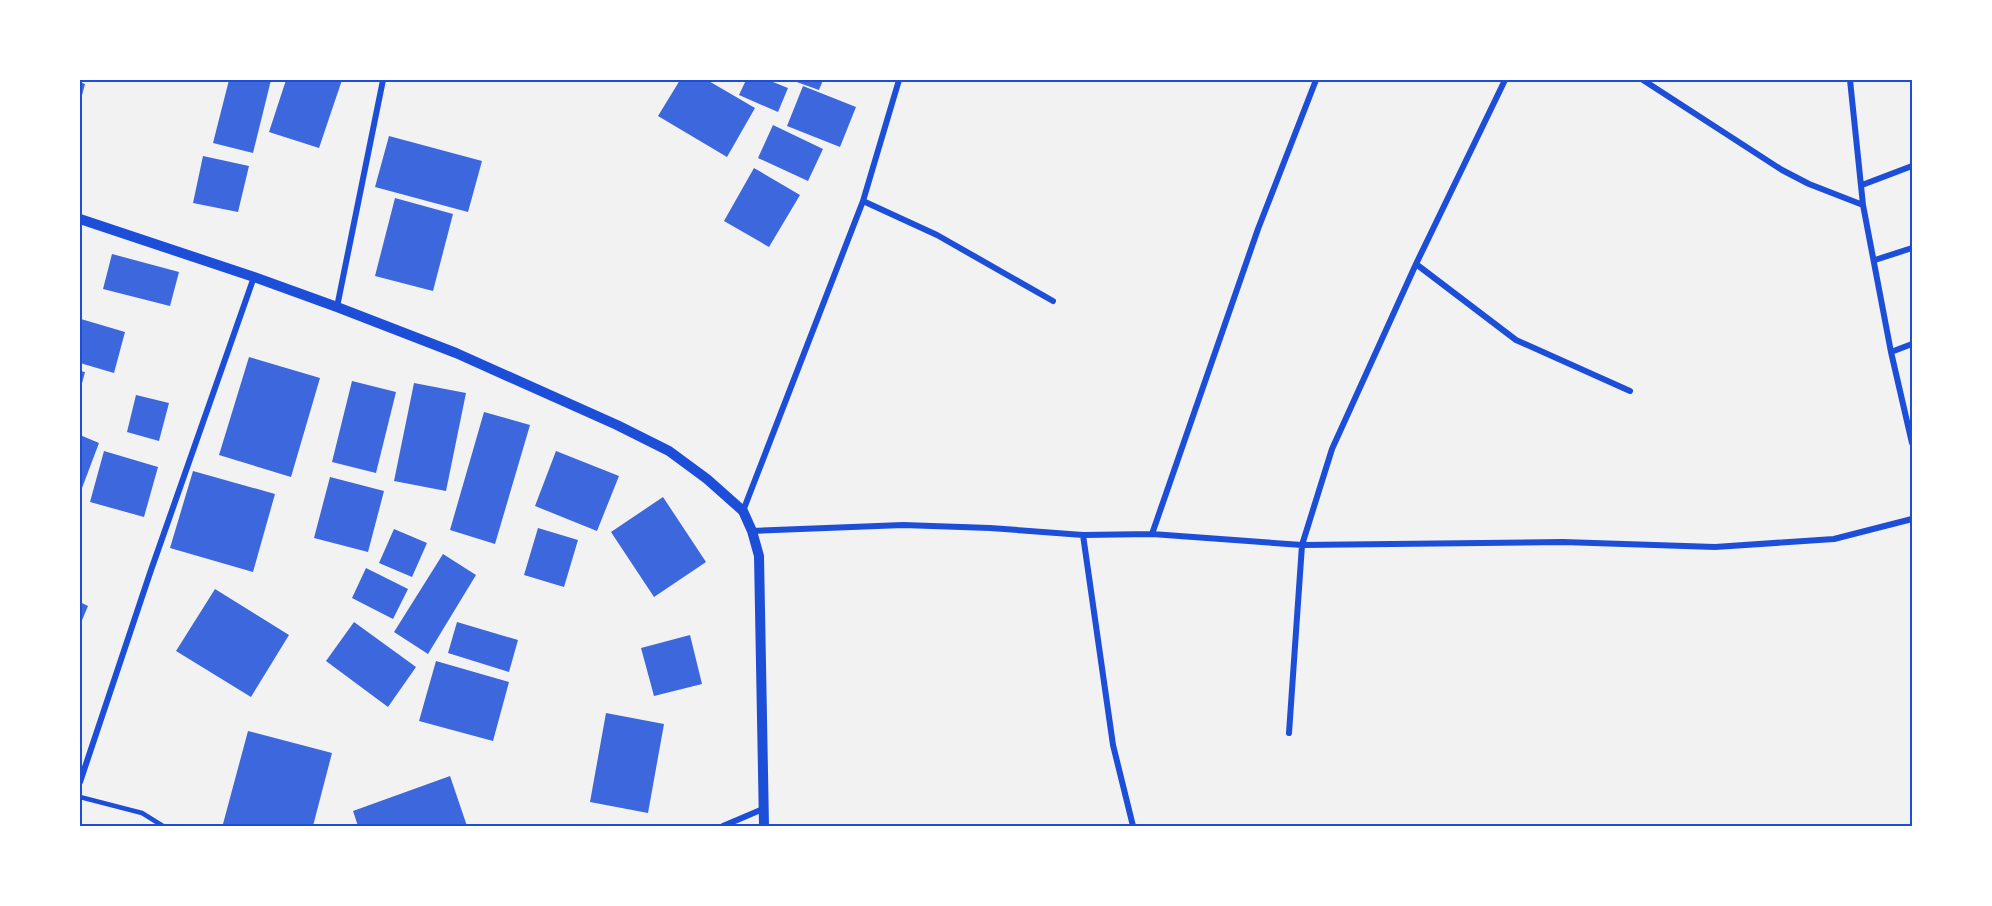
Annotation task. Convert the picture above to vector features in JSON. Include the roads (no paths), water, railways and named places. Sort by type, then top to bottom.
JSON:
[{"type":"street","points":[[337,307],[384,80]]},
{"type":"street","points":[[743,511],[863,201],[899,80]]},
{"type":"street","points":[[1152,534],[1258,229],[1316,80]]},
{"type":"street","points":[[1289,734],[1302,545],[1332,449],[1416,264],[1505,80]]},
{"type":"street","points":[[1643,80],[1782,170],[1830,193],[1863,205]]},
{"type":"street","points":[[1850,80],[1863,205],[1912,443]]},
{"type":"street","points":[[1862,186],[1912,166]]},
{"type":"street","points":[[863,201],[937,235],[1053,301]]},
{"type":"street","points":[[80,219],[254,277],[456,353],[546,392],[669,451],[707,479],[743,511],[759,556],[764,826]]},
{"type":"street","points":[[1875,260],[1912,248]]},
{"type":"street","points":[[1416,264],[1516,340],[1630,391]]},
{"type":"street","points":[[80,782],[150,573],[254,277]]},
{"type":"street","points":[[1892,352],[1912,344]]},
{"type":"street","points":[[752,531],[903,525],[990,528],[1083,535],[1152,534],[1302,545],[1563,542],[1715,547],[1834,539],[1912,519]]},
{"type":"street","points":[[1083,535],[1113,745],[1134,826]]},
{"type":"street","points":[[723,826],[763,808]]},
{"type":"lane","points":[[80,797],[142,813],[163,826]]}]
